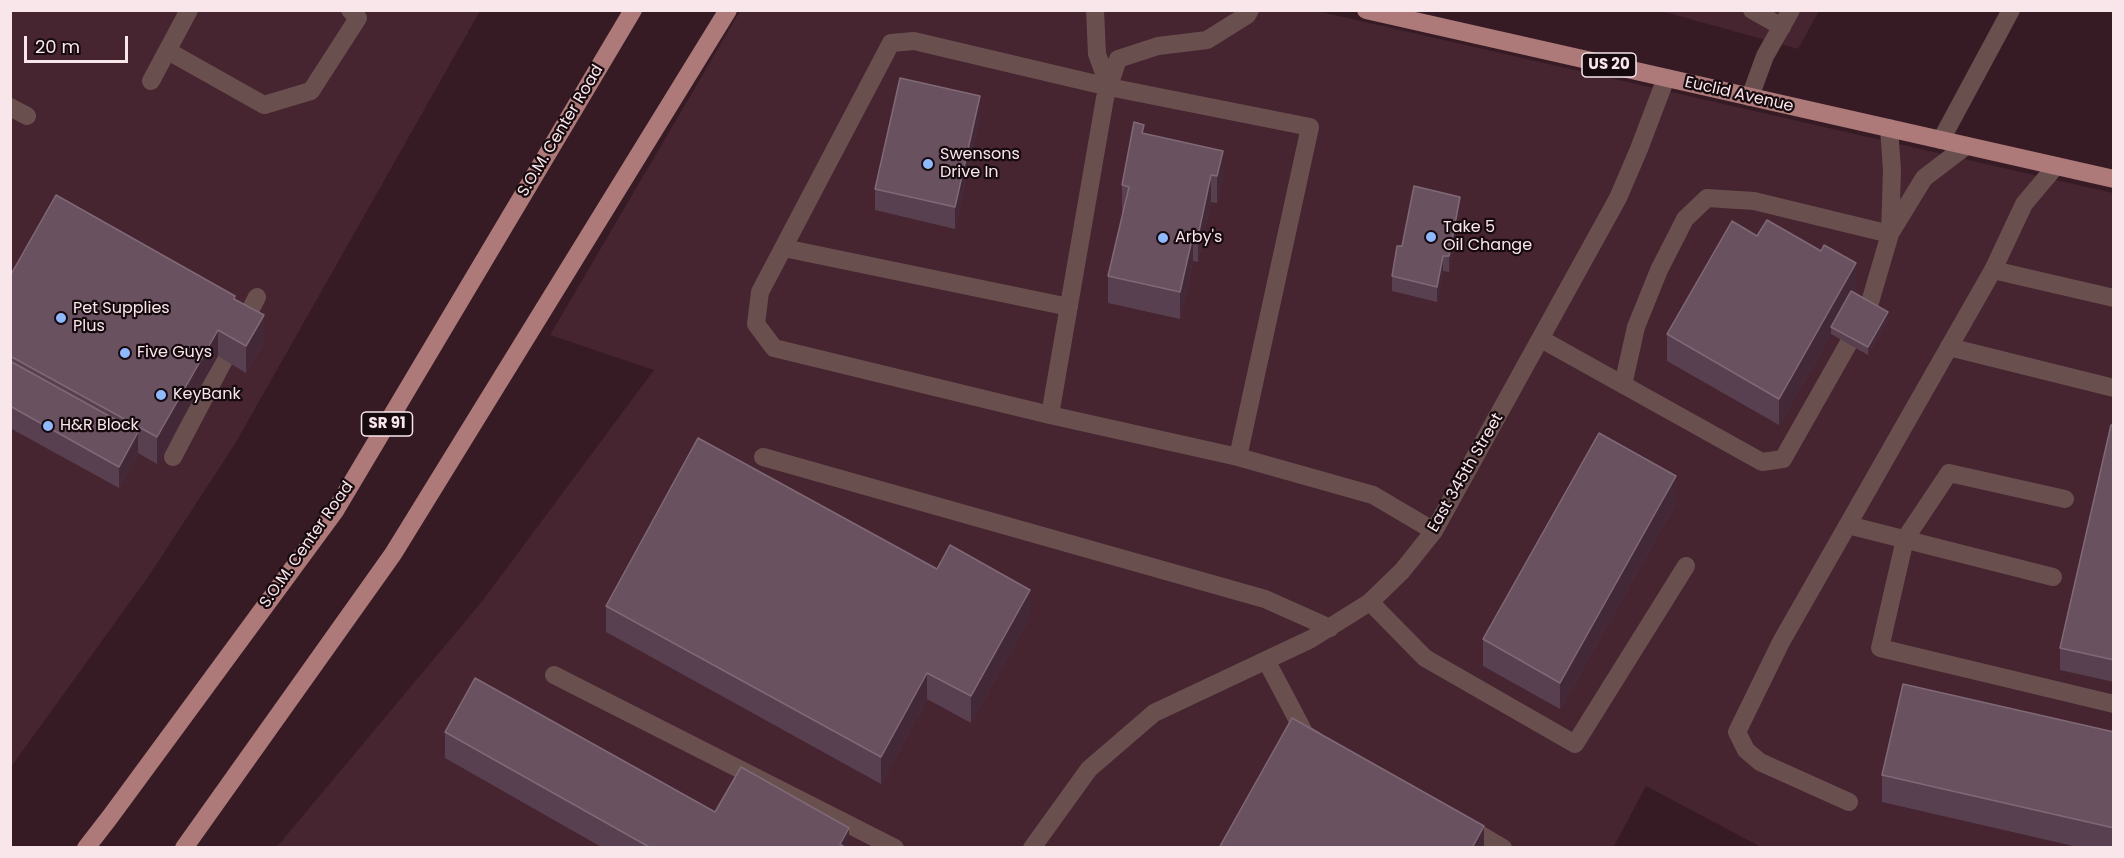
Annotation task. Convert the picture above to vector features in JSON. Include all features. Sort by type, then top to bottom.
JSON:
[{"type":"main road","name":"S.O.M. Center Road","points":[[86,848],[335,511],[633,10]]},
{"type":"main road","points":[[184,848],[393,554],[728,10]]},
{"type":"main road","name":"Euclid Avenue","points":[[1365,10],[1430,18],[1665,78],[2114,178]]},
{"type":"street","points":[[151,81],[189,10]]},
{"type":"street","points":[[168,51],[264,105],[311,91],[358,18],[350,10]]},
{"type":"street","points":[[1095,10],[1096,54],[1107,93]]},
{"type":"street","points":[[1050,415],[1107,93],[1118,59],[1158,46],[1207,40],[1247,15],[1250,10]]},
{"type":"street","points":[[1752,10],[1782,27]]},
{"type":"street","points":[[1750,97],[1765,56],[1791,10]]},
{"type":"street","points":[[1941,140],[2011,10]]},
{"type":"street","points":[[1238,457],[1310,127],[1107,93],[914,41],[891,43],[760,292],[756,324],[774,348],[1050,415],[1238,457],[1373,495],[1434,531]]},
{"type":"street","name":"East 345th Street","points":[[1032,848],[1089,769],[1154,713],[1311,639],[1370,602],[1402,571],[1434,531],[1618,198],[1665,78]]},
{"type":"street","points":[[10,107],[27,116]]},
{"type":"street","points":[[1541,339],[1762,462],[1784,459],[1868,309],[1890,234],[1892,170],[1889,128]]},
{"type":"street","points":[[1890,234],[1924,178],[1966,146]]},
{"type":"street","points":[[1849,802],[1760,762],[1746,750],[1737,732],[1781,642],[1993,270],[2024,204],[2056,166]]},
{"type":"street","points":[[1623,385],[1636,327],[1659,270],[1685,219],[1707,198],[1754,201],[1890,234]]},
{"type":"street","points":[[784,248],[1069,307]]},
{"type":"street","points":[[1993,270],[2114,298]]},
{"type":"street","points":[[240,330],[257,297]]},
{"type":"street","points":[[1949,347],[2114,388]]},
{"type":"street","points":[[173,457],[224,360]]},
{"type":"street","points":[[763,457],[1265,599],[1330,628]]},
{"type":"street","points":[[2065,499],[1949,473],[1905,539],[1880,648],[2114,704]]},
{"type":"street","points":[[1848,525],[2053,577]]},
{"type":"street","points":[[1370,602],[1425,658],[1575,744],[1686,566]]},
{"type":"street","points":[[1266,660],[1305,734],[1335,751]]},
{"type":"street","points":[[554,675],[895,848]]},
{"type":"street","points":[[1454,819],[1503,848]]},
{"type":"shaded area","points":[[11,11],[480,11],[235,444],[148,577],[11,767]]},
{"type":"shaded area","points":[[740,11],[1317,11],[2113,193],[2113,847],[1761,847],[1646,786],[1613,848],[276,848],[483,600],[654,370],[550,335]]},
{"type":"shaded area","points":[[1661,11],[1819,11],[1798,49]]},
{"type":"building","name":"Swensons Drive In","points":[[900,78],[980,96],[955,207],[875,189]]},
{"type":"building","name":"Arby's","points":[[1134,122],[1144,125],[1142,133],[1223,151],[1217,176],[1211,175],[1198,236],[1193,235],[1180,292],[1108,276],[1129,187],[1122,185]]},
{"type":"building","name":"Take 5 Oil Change","points":[[1414,186],[1460,197],[1449,256],[1443,256],[1437,287],[1392,276],[1397,246],[1402,246]]},
{"type":"building","points":[[56,195],[235,296],[234,299],[264,315],[246,346],[218,330],[157,437],[10,356],[10,276]]},
{"type":"building","points":[[1767,220],[1821,251],[1824,245],[1856,263],[1779,399],[1667,334],[1732,221],[1757,236]]},
{"type":"building","points":[[1851,291],[1888,312],[1868,347],[1831,327]]},
{"type":"building","points":[[10,361],[138,432],[119,467],[10,406]]},
{"type":"building","points":[[2111,425],[2114,425],[2114,660],[2060,648]]},
{"type":"building","points":[[1599,433],[1676,476],[1560,683],[1483,639]]},
{"type":"building","points":[[698,438],[937,569],[950,545],[1030,590],[971,696],[927,673],[881,757],[606,606]]},
{"type":"building","points":[[475,678],[715,812],[741,767],[849,828],[840,844],[846,848],[651,848],[445,732]]},
{"type":"building","points":[[1903,684],[2114,732],[2114,828],[1882,775]]},
{"type":"building","points":[[1292,718],[1484,826],[1472,848],[1219,848]]},
{"type":"place","name":"Swensons Drive In","points":[[928,164]]},
{"type":"place","name":"Take 5 Oil Change","points":[[1431,237]]},
{"type":"place","name":"Arby's","points":[[1163,238]]},
{"type":"place","name":"Pet Supplies Plus","points":[[61,318]]},
{"type":"place","name":"Five Guys","points":[[125,353]]},
{"type":"place","name":"KeyBank","points":[[161,395]]},
{"type":"place","name":"H&R Block","points":[[48,426]]}]
